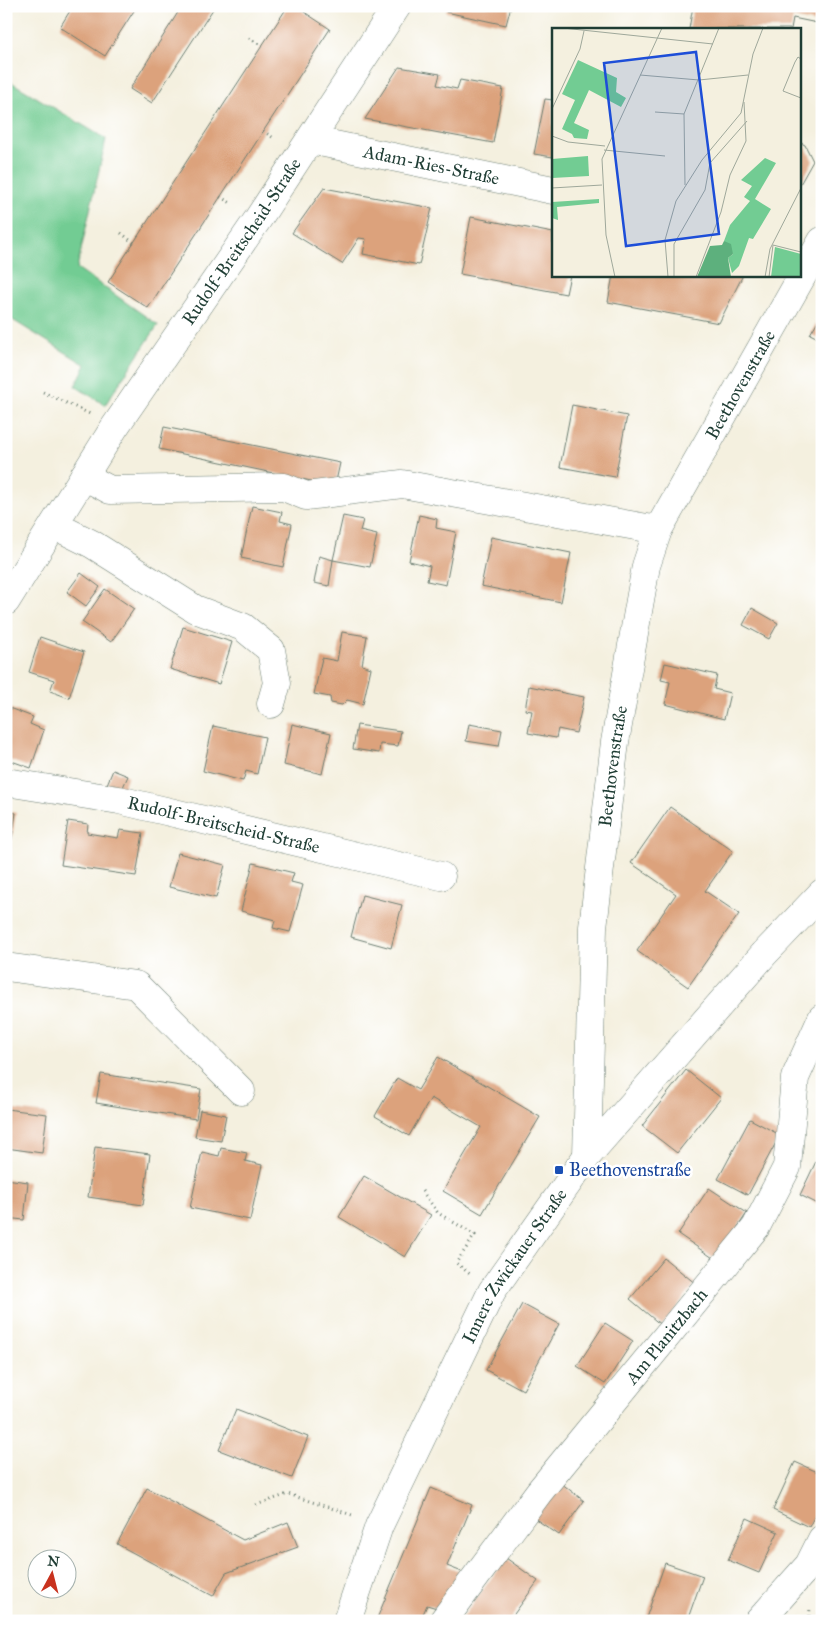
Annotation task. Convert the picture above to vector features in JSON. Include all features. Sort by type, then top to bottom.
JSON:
[{"type":"street","name":"Rudolf-Breitscheid-Straße","points":[[6,600],[84,476],[310,140],[397,6]]},
{"type":"street","name":"Adam-Ries-Straße","points":[[310,140],[552,190]]},
{"type":"street","name":"Beethovenstraße","points":[[800,271],[816,242]]},
{"type":"street","name":"Beethovenstraße","points":[[587,1156],[593,927],[616,742],[646,566],[658,530],[797,276]]},
{"type":"street","points":[[84,476],[110,490],[284,487],[306,496],[402,484],[658,530]]},
{"type":"street","points":[[54,525],[92,544],[194,609],[244,627],[271,650],[277,683],[271,704]]},
{"type":"street","name":"Rudolf-Breitscheid-Straße","points":[[6,782],[119,800],[441,876]]},
{"type":"street","name":"Innere Zwickauer Straße","points":[[346,1621],[379,1526],[492,1291],[587,1156],[765,953],[822,893]]},
{"type":"street","points":[[6,967],[136,986],[240,1091]]},
{"type":"street","name":"Am Planitzbach","points":[[443,1621],[539,1492],[756,1227],[787,1167],[795,1078],[822,1018]]},
{"type":"street","points":[[759,1621],[808,1565],[822,1539]]},
{"type":"path","points":[[249,38],[262,46]]},
{"type":"path","points":[[121,233],[134,243]]},
{"type":"path","points":[[43,392],[78,407]]},
{"type":"path","points":[[422,1191],[438,1213],[475,1235],[456,1263],[466,1271]]},
{"type":"path","points":[[256,1505],[288,1494],[346,1512]]},
{"type":"green space","points":[[6,79],[106,139],[77,268],[158,325],[105,405],[75,386],[86,365],[6,316]]},
{"type":"building","points":[[73,6],[137,6],[105,56],[60,27]]},
{"type":"building","points":[[182,6],[215,6],[152,103],[130,89]]},
{"type":"building","points":[[288,6],[295,6],[330,29],[148,308],[108,282]]},
{"type":"building","points":[[447,6],[511,6],[506,25],[446,12]]},
{"type":"building","points":[[693,6],[822,6],[822,24],[793,18],[791,28],[689,28]]},
{"type":"building","points":[[399,67],[440,74],[437,85],[457,89],[460,80],[503,88],[493,143],[365,119]]},
{"type":"building","points":[[545,99],[552,100],[552,157],[534,154]]},
{"type":"building","points":[[800,142],[805,145],[813,161],[800,184]]},
{"type":"building","points":[[324,188],[432,208],[419,265],[363,254],[366,239],[359,238],[342,264],[292,233]]},
{"type":"building","points":[[471,217],[552,233],[552,276],[570,276],[566,294],[460,274]]},
{"type":"building","points":[[613,276],[742,277],[719,323],[608,302]]},
{"type":"building","points":[[822,314],[822,340],[810,334]]},
{"type":"building","points":[[572,405],[627,416],[615,477],[560,467]]},
{"type":"building","points":[[164,427],[340,463],[335,486],[159,449]]},
{"type":"building","points":[[252,506],[282,512],[280,521],[292,524],[283,567],[241,558]]},
{"type":"building","points":[[419,515],[437,519],[436,528],[456,532],[446,585],[427,581],[430,566],[409,561]]},
{"type":"building","points":[[343,516],[363,520],[360,531],[377,535],[370,567],[333,560]]},
{"type":"building","points":[[491,537],[571,553],[561,602],[481,586]]},
{"type":"building","points":[[319,556],[333,560],[329,586],[314,583]]},
{"type":"building","points":[[81,573],[100,587],[86,606],[67,592]]},
{"type":"building","points":[[105,589],[134,609],[111,642],[82,622]]},
{"type":"building","points":[[752,608],[778,623],[769,639],[743,625]]},
{"type":"building","points":[[183,627],[232,642],[219,684],[170,669]]},
{"type":"building","points":[[342,632],[367,636],[362,665],[371,668],[363,704],[347,700],[342,705],[331,703],[330,697],[314,694],[322,658],[337,661]]},
{"type":"building","points":[[40,637],[84,652],[69,698],[50,691],[54,680],[29,672]]},
{"type":"building","points":[[665,663],[717,675],[714,689],[730,693],[724,719],[665,704],[670,682],[661,680]]},
{"type":"building","points":[[529,686],[584,697],[576,733],[558,729],[556,738],[528,733],[532,711],[525,710]]},
{"type":"building","points":[[9,708],[33,717],[30,724],[44,730],[31,768],[6,759],[6,715]]},
{"type":"building","points":[[292,724],[331,733],[322,774],[284,765]]},
{"type":"building","points":[[469,724],[502,730],[499,746],[466,741]]},
{"type":"building","points":[[357,725],[401,731],[398,746],[380,744],[379,753],[353,749]]},
{"type":"building","points":[[213,726],[265,737],[257,774],[246,771],[243,781],[203,771]]},
{"type":"building","points":[[113,770],[128,776],[119,796],[105,789]]},
{"type":"building","points":[[670,807],[733,851],[705,891],[739,914],[688,987],[637,951],[676,894],[631,863]]},
{"type":"building","points":[[6,811],[16,813],[9,856],[6,856]]},
{"type":"building","points":[[68,821],[88,824],[87,833],[118,838],[120,830],[143,833],[136,876],[61,865]]},
{"type":"building","points":[[178,853],[225,865],[216,898],[169,887]]},
{"type":"building","points":[[253,863],[294,873],[291,882],[303,885],[290,932],[273,928],[275,920],[241,911]]},
{"type":"building","points":[[362,895],[402,905],[391,948],[351,937]]},
{"type":"building","points":[[438,1057],[540,1117],[482,1214],[443,1191],[481,1127],[431,1098],[409,1136],[375,1116],[397,1078],[418,1090]]},
{"type":"building","points":[[686,1070],[721,1098],[677,1153],[642,1126]]},
{"type":"building","points":[[101,1074],[201,1089],[196,1119],[96,1103]]},
{"type":"building","points":[[6,1109],[47,1114],[42,1153],[6,1148]]},
{"type":"building","points":[[200,1110],[226,1115],[221,1141],[195,1137]]},
{"type":"building","points":[[750,1119],[780,1135],[748,1195],[718,1179]]},
{"type":"building","points":[[95,1147],[150,1154],[143,1205],[88,1197]]},
{"type":"building","points":[[221,1148],[247,1153],[245,1161],[262,1165],[250,1220],[190,1208],[202,1152],[219,1156]]},
{"type":"building","points":[[822,1149],[822,1206],[800,1195]]},
{"type":"building","points":[[364,1176],[431,1215],[405,1257],[339,1217]]},
{"type":"building","points":[[6,1179],[28,1182],[24,1220],[6,1218]]},
{"type":"building","points":[[709,1188],[747,1213],[716,1260],[678,1234]]},
{"type":"building","points":[[664,1258],[696,1284],[662,1326],[630,1299]]},
{"type":"building","points":[[522,1304],[559,1324],[523,1390],[486,1370]]},
{"type":"building","points":[[605,1323],[633,1341],[605,1384],[577,1366]]},
{"type":"building","points":[[236,1409],[308,1437],[292,1478],[219,1450]]},
{"type":"building","points":[[795,1462],[822,1474],[822,1501],[809,1527],[773,1510]]},
{"type":"building","points":[[561,1483],[584,1501],[559,1535],[534,1518]]},
{"type":"building","points":[[147,1488],[243,1540],[288,1522],[298,1547],[226,1573],[213,1596],[117,1544]]},
{"type":"building","points":[[431,1488],[472,1505],[447,1566],[467,1574],[440,1609],[427,1605],[420,1621],[376,1621]]},
{"type":"building","points":[[747,1518],[778,1532],[759,1573],[728,1560]]},
{"type":"building","points":[[506,1558],[538,1581],[509,1621],[460,1621]]},
{"type":"building","points":[[665,1563],[703,1576],[687,1621],[645,1621]]},
{"type":"place","name":"Beethovenstraße","points":[[559,1170]]}]
